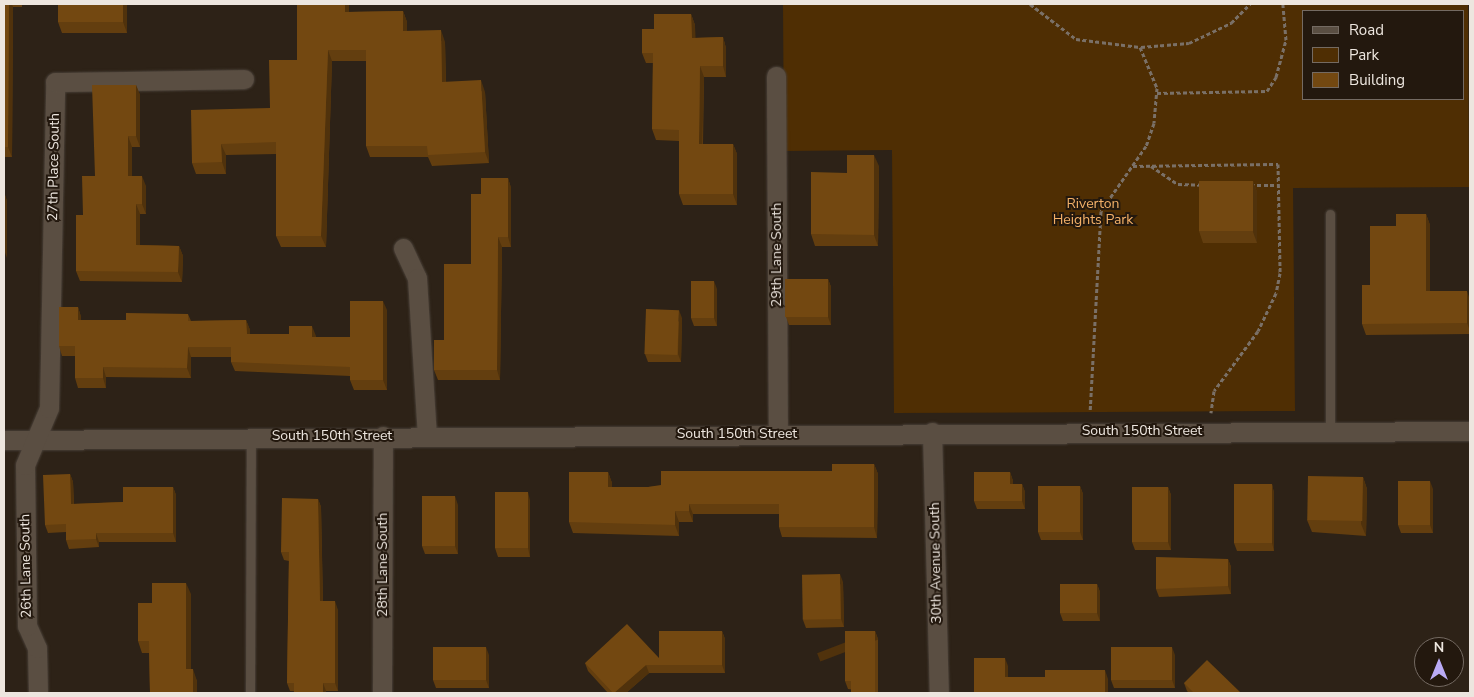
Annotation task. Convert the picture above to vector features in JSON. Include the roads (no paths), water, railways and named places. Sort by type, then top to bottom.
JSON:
[{"type":"street","name":"29th Lane South","points":[[776,76],[778,434]]},
{"type":"street","name":"27th Place South","points":[[39,440],[49,408],[55,82],[244,79]]},
{"type":"street","points":[[403,248],[417,278],[427,435]]},
{"type":"street","name":"South 150th Street","points":[[4,440],[251,436],[1470,431]]},
{"type":"street","name":"30th Avenue South","points":[[932,432],[939,693]]},
{"type":"street","name":"28th Lane South","points":[[382,693],[383,436]]},
{"type":"street","name":"26th Lane South","points":[[38,693],[37,648],[27,626],[25,465],[39,440]]},
{"type":"lane","points":[[1330,214],[1330,431]]},
{"type":"lane","points":[[250,693],[251,436]]},
{"type":"park label","name":"Riverton Heights Park","points":[[1093,212]]}]
